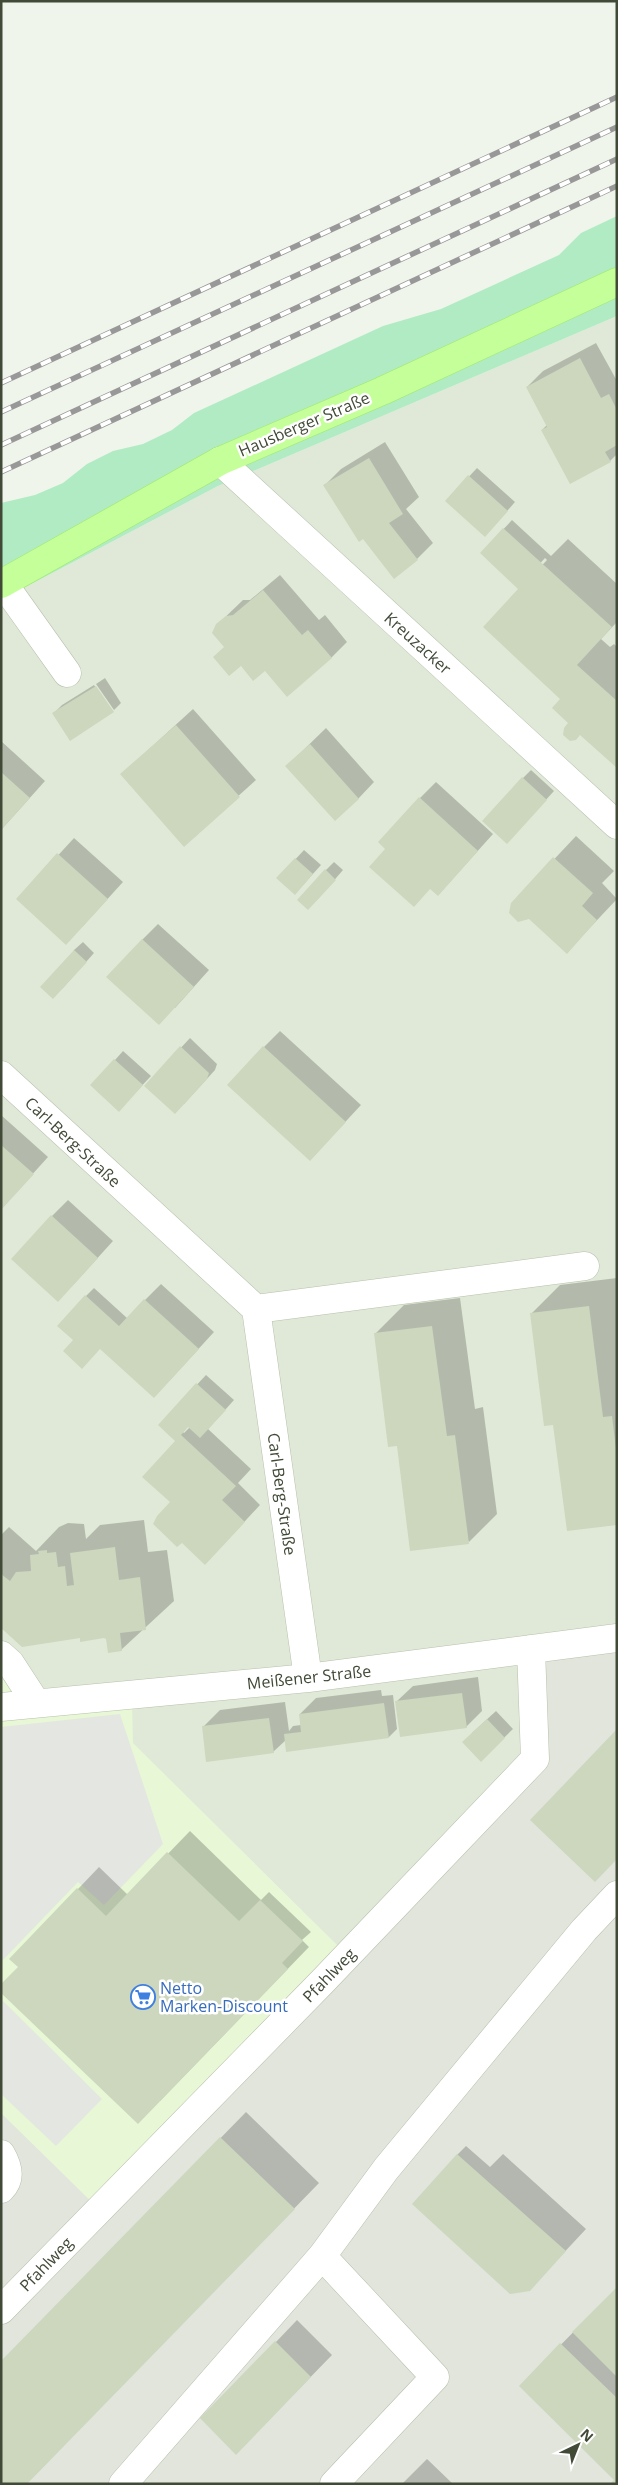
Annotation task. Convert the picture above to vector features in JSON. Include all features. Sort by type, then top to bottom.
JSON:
[{"type":"main road","name":"Hausberger Straße","points":[[2,584],[220,461],[382,391],[617,282]]},
{"type":"street","name":"Kreuzacker","points":[[220,461],[617,825]]},
{"type":"street","points":[[2,584],[67,673]]},
{"type":"street","name":"Carl-Berg-Straße","points":[[1,1075],[256,1309],[308,1678]]},
{"type":"street","points":[[256,1309],[585,1266]]},
{"type":"street","name":"Meißener Straße","points":[[1,1708],[36,1703],[308,1678],[617,1638]]},
{"type":"street","name":"Pfahlweg","points":[[1,2310],[322,1982],[535,1758],[531,1649]]},
{"type":"street","points":[[1,1655],[10,1663],[36,1703]]},
{"type":"street","points":[[122,2484],[322,2256],[392,2161],[584,1930],[617,1895]]},
{"type":"street","points":[[1,2154],[9,2168],[6,2185],[1,2189]]},
{"type":"street","points":[[322,2256],[435,2377],[334,2484]]},
{"type":"shaded area","points":[[617,216],[617,316],[218,486],[1,600],[1,503],[35,495],[63,483],[87,464],[113,451],[143,444],[172,430],[194,413],[383,326],[441,309],[559,255],[581,233]]},
{"type":"shaded area","points":[[617,316],[617,1643],[528,1757],[349,1957],[132,1743],[36,1703],[1,1671],[1,600],[218,486]]},
{"type":"shaded area","points":[[617,1643],[617,2484],[1,2484],[1,2113],[104,2214],[528,1757],[525,1652]]},
{"type":"shaded area","points":[[1,1671],[36,1703],[132,1702],[133,1743],[349,1957],[104,2214],[1,2113]]},
{"type":"shaded area","points":[[120,1714],[163,1844],[104,1905],[78,1882],[1,1962],[1,1727]]},
{"type":"shaded area","points":[[1,1999],[102,2099],[56,2146],[1,2094]]},
{"type":"building","points":[[580,358],[601,398],[609,394],[617,410],[617,445],[605,452],[611,462],[570,484],[541,430],[547,427],[526,387]]},
{"type":"building","points":[[369,458],[403,514],[389,523],[418,560],[394,579],[363,539],[359,542],[323,485]]},
{"type":"building","points":[[468,475],[508,511],[485,537],[445,501]]},
{"type":"building","points":[[503,528],[612,627],[577,665],[617,701],[617,768],[580,735],[576,740],[570,741],[563,735],[564,728],[568,723],[552,708],[560,699],[483,627],[518,589],[480,553]]},
{"type":"building","points":[[263,590],[302,635],[308,630],[332,658],[287,697],[265,671],[253,681],[241,666],[229,676],[213,657],[224,647],[212,633],[216,624],[226,616],[233,615]]},
{"type":"building","points":[[96,686],[114,712],[70,741],[52,713]]},
{"type":"building","points":[[176,725],[240,797],[184,847],[120,774]]},
{"type":"building","points":[[310,744],[359,799],[335,821],[285,766]]},
{"type":"building","points":[[1,772],[30,798],[1,830]]},
{"type":"building","points":[[522,777],[547,800],[507,844],[482,821]]},
{"type":"building","points":[[419,797],[478,851],[438,896],[430,889],[414,907],[369,867],[385,849],[378,842]]},
{"type":"building","points":[[57,853],[108,899],[66,945],[16,899]]},
{"type":"building","points":[[553,857],[593,893],[582,906],[597,920],[567,954],[529,919],[518,922],[509,913],[511,903]]},
{"type":"building","points":[[295,858],[313,874],[295,895],[276,878]]},
{"type":"building","points":[[325,869],[336,880],[308,910],[297,900]]},
{"type":"building","points":[[142,939],[194,987],[159,1025],[106,977]]},
{"type":"building","points":[[74,950],[87,962],[53,999],[40,987]]},
{"type":"building","points":[[180,1046],[209,1073],[207,1079],[175,1114],[144,1086]]},
{"type":"building","points":[[263,1046],[346,1122],[310,1161],[227,1085]]},
{"type":"building","points":[[114,1059],[143,1085],[119,1112],[90,1085]]},
{"type":"building","points":[[1,1145],[34,1174],[1,1210]]},
{"type":"building","points":[[51,1215],[98,1258],[58,1302],[11,1259]]},
{"type":"building","points":[[85,1295],[119,1326],[144,1299],[199,1349],[154,1398],[100,1349],[82,1369],[63,1351],[73,1340],[57,1326]]},
{"type":"building","points":[[589,1306],[603,1417],[612,1416],[617,1457],[617,1525],[567,1531],[553,1425],[544,1426],[530,1313]]},
{"type":"building","points":[[432,1326],[447,1436],[455,1435],[469,1544],[410,1551],[397,1446],[388,1447],[374,1333]]},
{"type":"building","points":[[196,1383],[226,1410],[200,1438],[188,1427],[181,1435],[236,1486],[222,1500],[245,1522],[205,1565],[182,1543],[177,1547],[153,1524],[157,1516],[170,1502],[142,1477],[175,1441],[158,1425]]},
{"type":"building","points":[[115,1547],[119,1580],[140,1577],[146,1630],[120,1633],[122,1651],[108,1653],[106,1639],[104,1638],[80,1642],[80,1638],[22,1647],[1,1628],[1,1574],[10,1581],[16,1572],[31,1571],[30,1555],[39,1554],[38,1551],[47,1550],[47,1553],[56,1552],[58,1567],[65,1566],[67,1586],[74,1585],[70,1553]]},
{"type":"building","points":[[462,1693],[467,1728],[400,1737],[395,1701]]},
{"type":"building","points":[[384,1703],[389,1738],[286,1752],[284,1734],[301,1732],[299,1714]]},
{"type":"building","points":[[269,1718],[274,1753],[206,1762],[202,1726]]},
{"type":"building","points":[[487,1719],[505,1738],[481,1762],[462,1742]]},
{"type":"building","points":[[617,1729],[617,1859],[595,1882],[530,1820]]},
{"type":"building","points":[[167,1852],[239,1921],[260,1900],[303,1941],[282,1963],[288,1969],[138,2124],[1,1993],[1,1984],[18,1967],[9,1959],[77,1888],[106,1916]]},
{"type":"building","points":[[220,2137],[295,2209],[27,2484],[1,2484],[1,2361]]},
{"type":"building","points":[[457,2154],[566,2251],[530,2291],[510,2294],[412,2204]]},
{"type":"building","points":[[617,2287],[617,2375],[616,2376],[572,2332]]},
{"type":"building","points":[[275,2341],[311,2377],[236,2455],[200,2418]]},
{"type":"building","points":[[560,2343],[617,2398],[617,2484],[610,2484],[614,2480],[519,2386]]},
{"type":"railway","points":[[1,383],[617,97]]},
{"type":"railway","points":[[1,412],[617,127]]},
{"type":"railway","points":[[1,445],[617,159]]},
{"type":"railway","points":[[1,472],[617,186]]},
{"type":"place","name":"Netto Marken-Discount","points":[[143,1997]]}]
